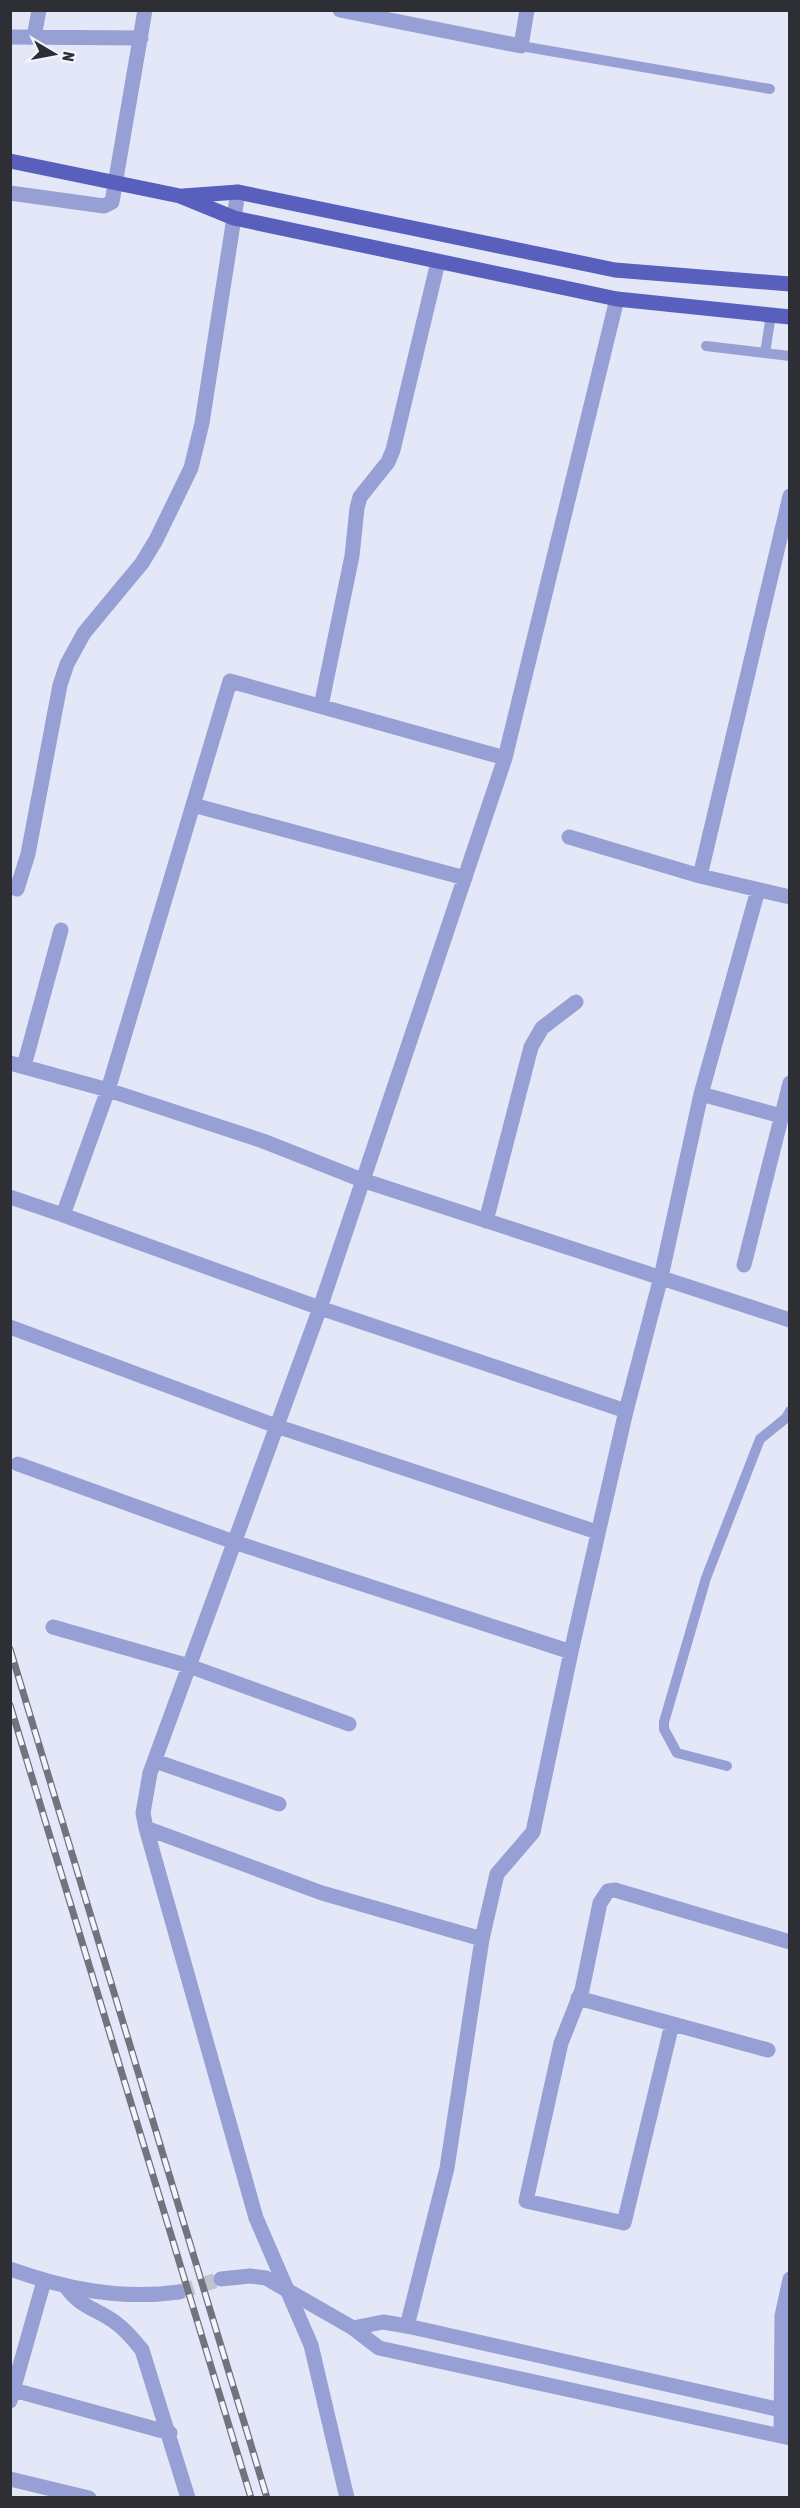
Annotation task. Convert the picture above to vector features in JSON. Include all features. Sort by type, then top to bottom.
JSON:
[{"type":"main road","points":[[10,162],[180,196],[234,218],[617,299],[789,317]]},
{"type":"main road","points":[[180,196],[238,192],[615,270],[789,284]]},
{"type":"street","points":[[34,37],[39,10]]},
{"type":"street","points":[[10,193],[104,206],[112,202],[145,10]]},
{"type":"street","points":[[340,10],[418,18],[521,46],[528,10]]},
{"type":"street","points":[[10,37],[141,38]]},
{"type":"street","points":[[17,889],[28,854],[60,685],[67,664],[91,624],[142,563],[156,540],[190,468],[202,423],[238,192]]},
{"type":"street","points":[[321,706],[352,556],[357,508],[360,497],[388,462],[393,450],[438,262]]},
{"type":"street","points":[[347,2498],[311,2345],[256,2218],[146,1828],[145,1796],[154,1761],[320,1308],[505,758],[617,299]]},
{"type":"street","points":[[700,876],[789,496]]},
{"type":"street","points":[[63,1215],[108,1090],[230,681],[505,758]]},
{"type":"street","points":[[193,805],[465,878]]},
{"type":"street","points":[[569,837],[700,876],[789,897]]},
{"type":"street","points":[[407,2326],[447,2168],[482,1939],[497,1874],[533,1832],[597,1532],[661,1277],[701,1095],[758,890]]},
{"type":"street","points":[[61,930],[17,1065],[108,1090],[263,1141],[362,1180],[789,1320]]},
{"type":"street","points":[[486,1221],[531,1047],[542,1028],[576,1002]]},
{"type":"street","points":[[744,1265],[789,1083]]},
{"type":"street","points":[[701,1095],[781,1116]]},
{"type":"street","points":[[10,1197],[320,1308],[626,1411]]},
{"type":"street","points":[[10,1326],[276,1426],[597,1532]]},
{"type":"street","points":[[18,1464],[234,1542],[571,1652]]},
{"type":"street","points":[[53,1627],[189,1666],[349,1724]]},
{"type":"street","points":[[154,1761],[279,1804]]},
{"type":"street","points":[[146,1828],[322,1893],[482,1939]]},
{"type":"street","points":[[672,2024],[624,2223],[526,2201],[561,2043],[582,1990],[600,1903],[608,1891],[615,1890],[789,1942]]},
{"type":"street","points":[[578,1998],[768,2050]]},
{"type":"street","points":[[10,2269],[68,2288],[143,2297],[179,2292]]},
{"type":"street","points":[[221,2279],[250,2276],[266,2278],[353,2328],[379,2348],[785,2437],[782,2316],[789,2279]]},
{"type":"street","points":[[44,2281],[11,2393],[170,2433]]},
{"type":"street","points":[[68,2288],[79,2302],[115,2322],[127,2332],[142,2350],[189,2498]]},
{"type":"street","points":[[353,2328],[383,2322],[407,2326],[786,2411]]},
{"type":"street","points":[[10,2479],[89,2498]]},
{"type":"lane","points":[[521,46],[770,89]]},
{"type":"lane","points":[[765,353],[771,315]]},
{"type":"lane","points":[[706,346],[789,356]]},
{"type":"lane","points":[[727,1766],[677,1753],[663,1726],[706,1578],[760,1438],[786,1418],[789,1411]]},
{"type":"tunnel","points":[[179,2292],[221,2279]]},
{"type":"railway","points":[[10,1649],[267,2498]]},
{"type":"railway","points":[[10,1705],[251,2498]]}]
